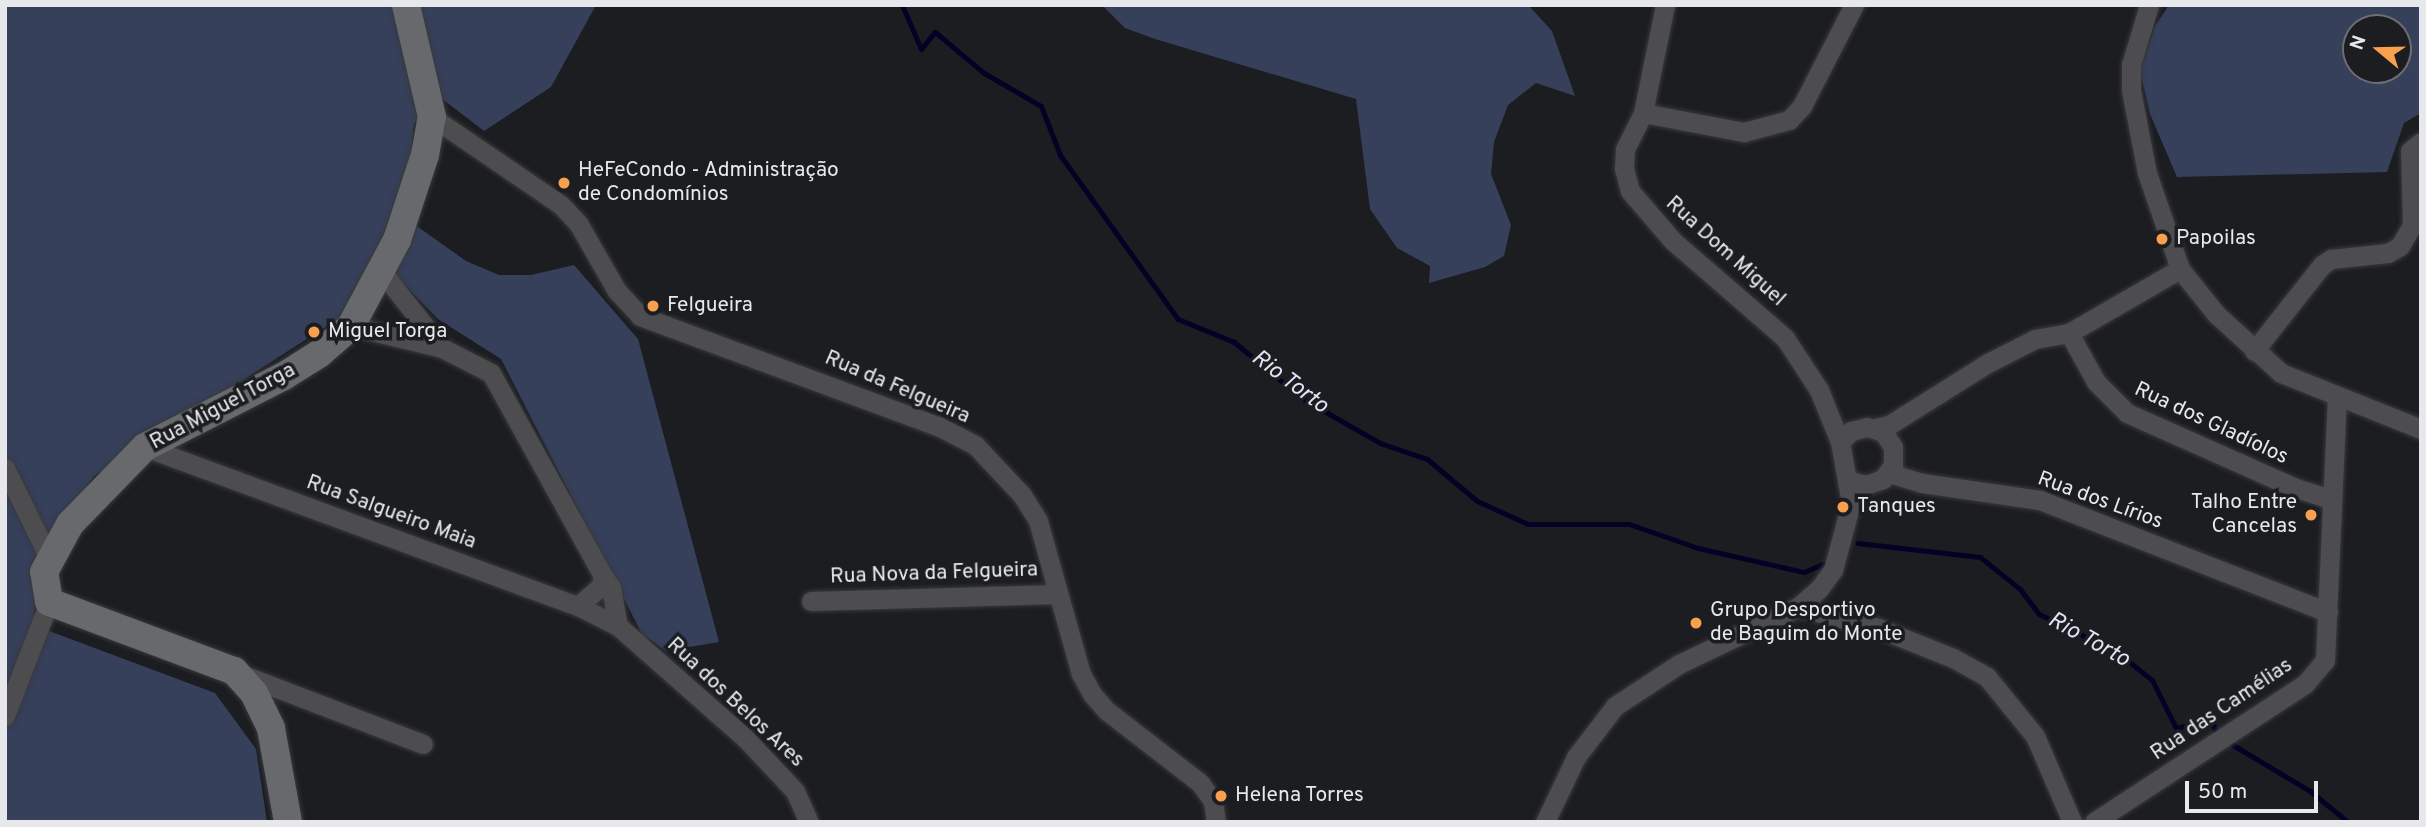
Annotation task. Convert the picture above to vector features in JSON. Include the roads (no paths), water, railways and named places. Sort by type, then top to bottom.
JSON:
[{"type":"street","points":[[406,5],[432,117]]},
{"type":"street","name":"Rua Dom Miguel","points":[[1665,5],[1643,113],[1625,149],[1623,168],[1630,191],[1673,241],[1785,338],[1819,390],[1840,442]]},
{"type":"street","points":[[1643,113],[1744,132],[1789,120],[1802,106],[1854,5]]},
{"type":"street","points":[[2148,5],[2131,65],[2131,90],[2147,173],[2180,270],[2216,314],[2281,373],[2421,429]]},
{"type":"street","name":"Rua Miguel Torga","points":[[49,558],[86,505],[145,447],[284,376],[319,354],[351,326],[382,272],[412,200],[432,117]]},
{"type":"street","name":"Rua da Felgueira","points":[[432,117],[561,205],[578,223],[617,291],[640,316],[938,426],[975,445],[1022,495],[1038,521],[1081,674],[1092,694],[1107,711],[1200,783],[1213,801],[1216,822]]},
{"type":"street","points":[[2254,351],[2322,265],[2331,259],[2388,253],[2400,246],[2412,225],[2410,151],[2421,142]]},
{"type":"street","points":[[1545,822],[1576,757],[1615,706],[1679,664],[1798,607],[1833,570],[1847,523],[1850,481],[1840,442],[1851,430],[1889,425],[1938,391],[2035,339],[2069,333],[2180,270]]},
{"type":"street","points":[[382,272],[442,348]]},
{"type":"street","points":[[351,326],[442,348],[491,373],[611,587],[618,626]]},
{"type":"street","name":"Rua dos Gladíolos","points":[[2069,333],[2107,397],[2127,413],[2293,487],[2330,499]]},
{"type":"street","name":"Rua das Camélias","points":[[2094,822],[2305,684],[2325,660],[2330,499],[2337,396]]},
{"type":"street","points":[[1850,481],[1866,485],[1889,473],[1893,447],[1875,428]]},
{"type":"street","name":"Rua Salgueiro Maia","points":[[145,447],[579,606],[618,626]]},
{"type":"street","points":[[5,468],[49,558],[44,572],[49,602],[5,716]]},
{"type":"street","name":"Rua dos Lírios","points":[[1889,473],[1922,483],[2040,500],[2328,612]]},
{"type":"street","points":[[579,606],[601,586],[603,576]]},
{"type":"street","name":"Rua Nova da Felgueira","points":[[811,601],[1058,594]]},
{"type":"street","points":[[49,602],[423,744]]},
{"type":"street","points":[[1798,607],[1878,628],[1953,658],[1987,677],[2035,736],[2072,822]]},
{"type":"street","name":"Rua dos Belos Ares","points":[[618,626],[746,739],[795,791],[809,822]]},
{"type":"street","points":[[234,671],[254,693],[271,729],[288,822]]},
{"type":"waterway","name":"Rio Torto","points":[[902,5],[921,49],[935,32],[984,73],[1041,106],[1060,155],[1178,319],[1234,342],[1303,399],[1380,443],[1427,459],[1477,501],[1528,524],[1629,524],[1698,548],[1804,572],[1823,564]]},
{"type":"waterway","name":"Rio Torto","points":[[1858,543],[1980,557],[2020,589],[2039,614],[2117,652],[2152,680],[2176,728],[2212,720],[2215,731]]},
{"type":"waterway","name":"Rio Torto","points":[[2233,745],[2310,791],[2348,822]]},
{"type":"place","name":"HeFeCondo - Administração de Condomínios","points":[[564,183]]},
{"type":"place","name":"Papoilas","points":[[2162,239]]},
{"type":"place","name":"Felgueira","points":[[653,306]]},
{"type":"place","name":"Miguel Torga","points":[[314,332]]},
{"type":"place","name":"Tanques","points":[[1843,507]]},
{"type":"place","name":"Talho Entre Cancelas","points":[[2311,515]]},
{"type":"place","name":"Grupo Desportivo de Baguim do Monte","points":[[1696,623]]},
{"type":"place","name":"Helena Torres","points":[[1221,796]]}]
